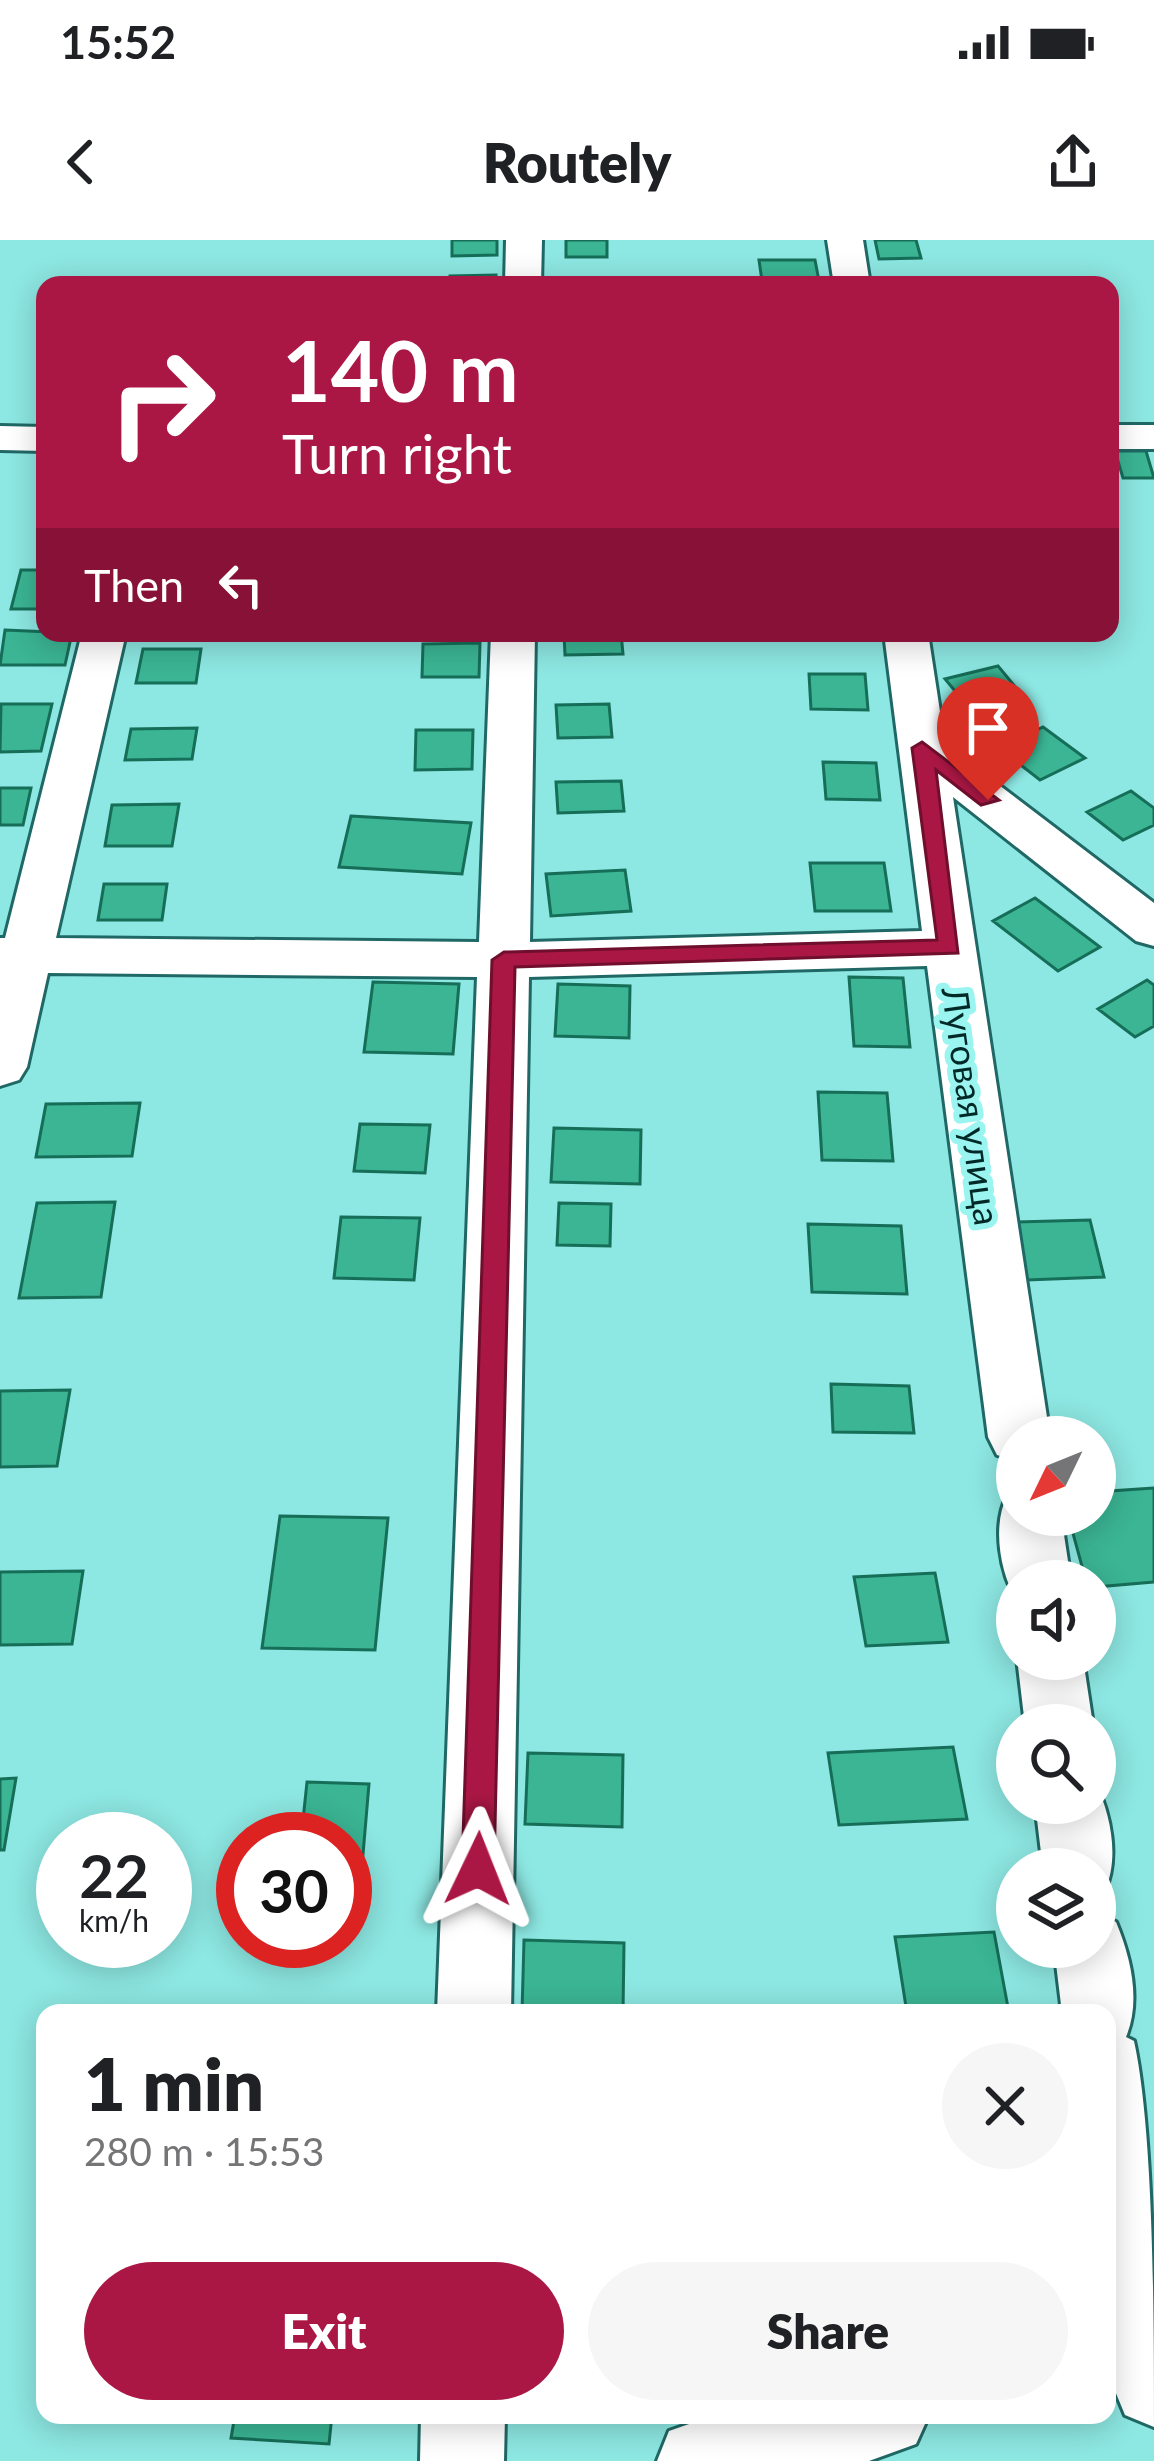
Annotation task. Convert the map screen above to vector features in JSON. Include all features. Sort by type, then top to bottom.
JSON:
[{"type":"street","points":[[523,276],[524,240]]},
{"type":"street","points":[[845,240],[851,276]]},
{"type":"street","points":[[0,437],[36,439]]},
{"type":"street","points":[[1119,437],[1154,437]]},
{"type":"street","points":[[0,1067],[13,955],[101,642]]},
{"type":"street","points":[[474,2004],[513,642]]},
{"type":"street","name":"Луговая улица","points":[[907,642],[1015,1416]]},
{"type":"street","points":[[922,748],[1154,929]]},
{"type":"street","points":[[13,955],[504,960],[950,948]]},
{"type":"street","points":[[1093,1968],[1099,2004]]},
{"type":"street","points":[[1116,2146],[1141,2362]]},
{"type":"street","points":[[462,2461],[463,2424]]},
{"type":"street","points":[[699,2461],[850,2424]]},
{"type":"building","points":[[452,240],[497,240],[497,255],[452,256]]},
{"type":"building","points":[[566,240],[607,240],[607,257],[566,257]]},
{"type":"building","points":[[875,240],[916,240],[921,258],[879,259]]},
{"type":"building","points":[[759,260],[815,260],[818,276],[761,276]]},
{"type":"building","points":[[1119,451],[1146,451],[1154,478],[1123,478]]},
{"type":"building","points":[[21,570],[36,570],[36,609],[11,609]]},
{"type":"building","points":[[5,630],[36,631],[36,642],[70,642],[65,665],[0,665]]},
{"type":"building","points":[[564,642],[622,642],[623,654],[565,655]]},
{"type":"building","points":[[480,643],[479,677],[422,677],[423,644]]},
{"type":"building","points":[[143,649],[201,649],[196,683],[136,683]]},
{"type":"building","points":[[998,666],[1023,696],[970,709],[945,679]]},
{"type":"building","points":[[809,674],[865,674],[868,710],[811,709]]},
{"type":"building","points":[[1,704],[52,704],[41,751],[0,752]]},
{"type":"building","points":[[609,704],[612,737],[558,738],[556,705]]},
{"type":"building","points":[[1043,727],[1085,758],[1040,780],[999,748]]},
{"type":"building","points":[[197,728],[192,759],[125,760],[131,729]]},
{"type":"building","points":[[416,730],[473,730],[472,769],[415,770]]},
{"type":"building","points":[[823,762],[876,763],[880,800],[826,799]]},
{"type":"building","points":[[621,781],[624,811],[558,813],[556,782]]},
{"type":"building","points":[[0,788],[31,788],[23,825],[0,825]]},
{"type":"building","points":[[1131,791],[1154,808],[1154,825],[1123,840],[1087,812]]},
{"type":"building","points":[[179,804],[172,846],[105,846],[112,805]]},
{"type":"building","points":[[351,816],[471,823],[462,874],[339,867]]},
{"type":"building","points":[[810,863],[884,863],[891,911],[815,911]]},
{"type":"building","points":[[625,870],[631,911],[551,916],[546,874]]},
{"type":"building","points":[[104,884],[167,884],[162,920],[98,920]]},
{"type":"building","points":[[1035,898],[1100,947],[1058,971],[993,921]]},
{"type":"building","points":[[849,977],[903,978],[910,1047],[854,1046]]},
{"type":"building","points":[[1147,980],[1154,985],[1154,1026],[1135,1037],[1098,1009]]},
{"type":"building","points":[[373,982],[459,984],[453,1054],[364,1052]]},
{"type":"building","points":[[558,984],[630,986],[629,1038],[555,1036]]},
{"type":"building","points":[[818,1092],[887,1093],[893,1161],[822,1160]]},
{"type":"building","points":[[140,1103],[132,1156],[36,1157],[46,1104]]},
{"type":"building","points":[[360,1124],[430,1125],[425,1173],[354,1171]]},
{"type":"building","points":[[554,1128],[641,1130],[640,1184],[551,1182]]},
{"type":"building","points":[[115,1202],[101,1297],[19,1298],[37,1203]]},
{"type":"building","points":[[559,1203],[611,1204],[610,1246],[557,1245]]},
{"type":"building","points":[[341,1217],[420,1218],[414,1280],[334,1278]]},
{"type":"building","points":[[1090,1220],[1104,1277],[1027,1280],[1014,1222]]},
{"type":"building","points":[[808,1224],[901,1226],[907,1294],[812,1292]]},
{"type":"building","points":[[831,1384],[909,1386],[914,1433],[833,1432]]},
{"type":"building","points":[[70,1390],[57,1466],[0,1467],[0,1391]]},
{"type":"building","points":[[1154,1488],[1154,1582],[1116,1585],[1116,1560],[1080,1560],[1074,1536],[1116,1536],[1116,1491]]},
{"type":"building","points":[[280,1516],[388,1518],[375,1650],[262,1648]]},
{"type":"building","points":[[83,1571],[72,1644],[0,1645],[0,1572]]},
{"type":"building","points":[[935,1573],[948,1642],[866,1646],[854,1577]]},
{"type":"building","points":[[953,1747],[967,1819],[839,1825],[828,1753]]},
{"type":"building","points":[[528,1753],[623,1755],[622,1827],[525,1824]]},
{"type":"building","points":[[16,1778],[4,1850],[0,1850],[0,1779]]},
{"type":"building","points":[[307,1782],[369,1784],[367,1812],[304,1812]]},
{"type":"building","points":[[994,1932],[996,1968],[1001,1968],[1007,2004],[906,2004],[895,1937]]},
{"type":"building","points":[[524,1940],[624,1943],[623,2004],[522,2004]]},
{"type":"building","points":[[233,2424],[331,2424],[329,2444],[231,2438]]},
{"type":"route","points":[[478,1869],[504,960],[950,948],[922,748],[988,800]]}]
